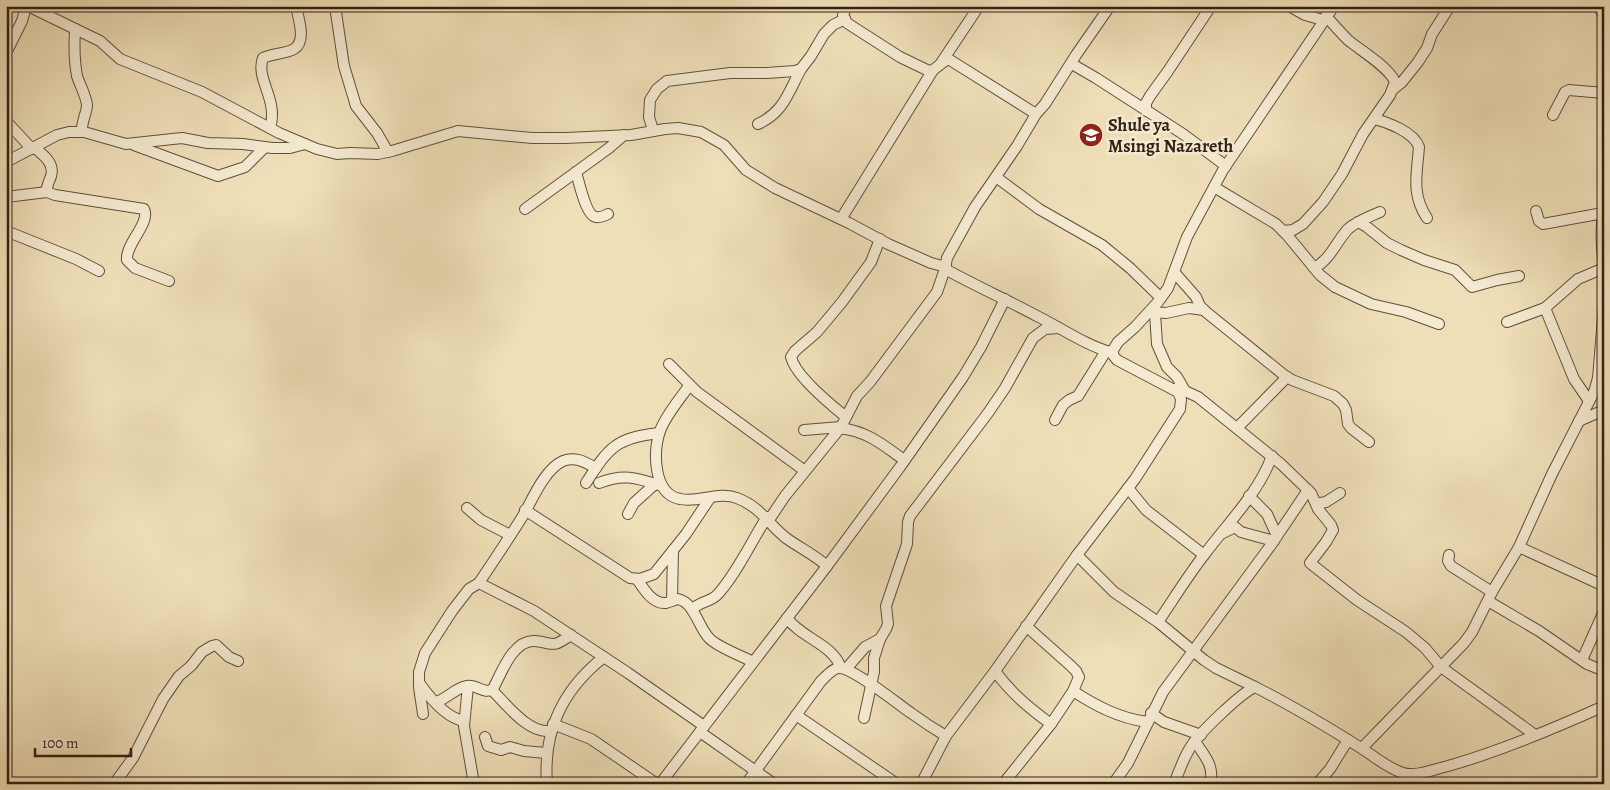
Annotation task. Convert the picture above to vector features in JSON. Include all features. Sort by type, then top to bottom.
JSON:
[{"type":"street","points":[[6,53],[22,21],[27,6],[100,41],[120,59],[202,92],[305,144],[337,154],[350,152],[378,154],[458,131],[541,138],[598,138],[678,128],[701,132],[724,145],[746,170],[775,188],[842,219],[880,240],[945,268],[978,288],[1005,299],[1078,339],[1110,352],[1117,360],[1178,392],[1181,399],[1180,409],[1171,425],[1128,488],[946,736],[921,784]]},
{"type":"street","points":[[270,128],[273,115],[272,102],[261,65],[263,58],[271,54],[294,49],[300,42],[301,36],[296,6]]},
{"type":"street","points":[[335,6],[344,66],[352,96],[356,106],[377,133],[388,152]]},
{"type":"street","points":[[847,6],[843,16],[845,19],[860,32],[900,57],[923,69],[937,67],[946,60],[954,62],[1036,114]]},
{"type":"street","points":[[842,219],[937,67],[979,6]]},
{"type":"street","points":[[692,610],[698,604],[712,600],[717,596],[768,518],[842,424],[857,396],[870,382],[937,292],[947,258],[962,230],[1018,146],[1036,114],[1045,104],[1110,6]]},
{"type":"street","points":[[1146,111],[1148,99],[1211,6]]},
{"type":"street","points":[[1283,231],[1293,230],[1303,224],[1323,202],[1390,94],[1395,82],[1393,76],[1325,18],[1305,15],[1289,6]]},
{"type":"street","points":[[1055,420],[1062,405],[1078,396],[1118,342],[1152,313],[1168,288],[1187,237],[1226,166],[1334,6]]},
{"type":"street","points":[[1390,124],[1388,113],[1390,94],[1418,62],[1427,48],[1432,34],[1450,6]]},
{"type":"street","points":[[1598,6],[1604,16]]},
{"type":"street","points":[[758,124],[778,112],[801,69],[824,34],[833,25],[845,19]]},
{"type":"street","points":[[75,29],[75,65],[87,105],[82,121],[82,132]]},
{"type":"street","points":[[1074,60],[1096,78],[1206,150],[1226,166]]},
{"type":"street","points":[[653,130],[650,117],[650,100],[657,89],[667,81],[730,72],[766,73],[801,69]]},
{"type":"street","points":[[1553,116],[1565,92],[1569,90],[1604,93]]},
{"type":"street","points":[[1137,105],[1148,99]]},
{"type":"street","points":[[1374,119],[1399,128],[1417,142],[1419,147],[1416,194],[1419,206],[1427,218]]},
{"type":"street","points":[[6,121],[48,160],[52,168],[47,192]]},
{"type":"street","points":[[6,162],[57,135],[69,132],[98,135],[126,144],[182,138],[208,143],[265,147],[290,148],[305,144]]},
{"type":"street","points":[[525,209],[616,144],[624,135]]},
{"type":"street","points":[[131,144],[218,176],[245,167],[265,147]]},
{"type":"street","points":[[576,172],[588,211],[599,218],[608,214]]},
{"type":"street","points":[[996,177],[1039,209],[1102,245],[1161,298]]},
{"type":"street","points":[[1214,187],[1258,212],[1283,231],[1324,279],[1334,287],[1371,304],[1406,312],[1438,324]]},
{"type":"street","points":[[6,197],[47,192],[55,195],[144,209],[146,216],[127,252],[127,260],[136,268],[169,281]]},
{"type":"street","points":[[1536,211],[1539,221],[1543,224],[1603,210],[1601,247],[1604,264]]},
{"type":"street","points":[[1314,268],[1321,264],[1342,236],[1358,222],[1380,212]]},
{"type":"street","points":[[1358,222],[1367,226],[1387,243],[1456,270],[1472,286],[1520,276]]},
{"type":"street","points":[[6,231],[76,259],[99,271]]},
{"type":"street","points":[[880,240],[871,262],[842,302],[817,332],[795,351],[792,357],[796,368],[825,400],[842,424],[870,436],[904,460]]},
{"type":"street","points":[[1508,322],[1545,308],[1578,279],[1604,268]]},
{"type":"street","points":[[1175,273],[1196,296],[1204,310],[1270,364],[1287,377],[1334,396],[1343,404],[1348,424],[1351,428],[1369,442]]},
{"type":"street","points":[[492,690],[527,724],[544,731],[552,727],[592,739],[658,784],[827,566],[904,460],[963,377],[1005,299]]},
{"type":"street","points":[[1604,306],[1601,379],[1604,398]]},
{"type":"street","points":[[1152,313],[1189,308],[1204,310]]},
{"type":"street","points":[[1545,308],[1574,379],[1590,401]]},
{"type":"street","points":[[1152,313],[1157,344],[1167,367],[1185,391]]},
{"type":"street","points":[[864,718],[872,684],[874,658],[880,639],[888,624],[886,606],[908,544],[908,522],[910,516],[988,413],[1005,388],[1033,338],[1045,329],[1060,328]]},
{"type":"street","points":[[669,364],[689,386],[805,471]]},
{"type":"street","points":[[1237,428],[1287,377]]},
{"type":"street","points":[[1362,748],[1441,667],[1472,632],[1519,547],[1548,482],[1601,379]]},
{"type":"street","points":[[658,485],[656,465],[659,433],[689,386]]},
{"type":"street","points":[[1173,389],[1185,391],[1198,397],[1272,456],[1308,490],[1333,530],[1310,563],[1357,600],[1416,640],[1441,667],[1535,735]]},
{"type":"street","points":[[1579,421],[1604,410]]},
{"type":"street","points":[[804,430],[842,424]]},
{"type":"street","points":[[586,483],[609,450],[637,436],[659,433]]},
{"type":"street","points":[[1158,622],[1204,554],[1249,496],[1264,473],[1272,456]]},
{"type":"street","points":[[423,714],[419,672],[425,653],[452,611],[469,589],[479,583],[542,483],[554,468],[562,462],[577,460],[596,468]]},
{"type":"street","points":[[599,483],[613,477],[639,478],[658,485],[678,499],[689,500],[727,494],[750,504],[768,518],[787,538],[816,556],[827,566]]},
{"type":"street","points":[[628,514],[634,503],[658,485]]},
{"type":"street","points":[[1128,488],[1146,510],[1204,554]]},
{"type":"street","points":[[1113,784],[1128,763],[1149,717],[1163,692],[1276,539],[1308,490]]},
{"type":"street","points":[[1316,504],[1326,502],[1340,493]]},
{"type":"street","points":[[1249,496],[1267,514],[1276,539]]},
{"type":"street","points":[[525,510],[630,578],[637,579],[647,578],[654,574],[686,534],[710,498]]},
{"type":"street","points":[[467,508],[481,520],[510,535]]},
{"type":"street","points":[[1220,535],[1235,527],[1241,532],[1276,539]]},
{"type":"street","points":[[1519,547],[1604,586]]},
{"type":"street","points":[[672,600],[673,550]]},
{"type":"street","points":[[1077,555],[1114,592],[1158,622],[1216,668],[1276,698],[1362,748],[1397,771],[1416,773],[1475,758],[1604,706]]},
{"type":"street","points":[[1449,556],[1448,561],[1451,566],[1520,620],[1582,660],[1604,671]]},
{"type":"street","points":[[637,579],[652,598],[666,603],[681,599],[692,610],[709,638],[717,644],[754,662]]},
{"type":"street","points":[[479,583],[534,611],[571,635],[702,729],[774,784]]},
{"type":"street","points":[[1582,660],[1604,611]]},
{"type":"street","points":[[787,618],[795,628],[816,641],[830,653],[844,669],[872,684],[946,736]]},
{"type":"street","points":[[1003,784],[1051,724],[1073,691],[1079,677],[1076,671],[1026,626]]},
{"type":"street","points":[[492,690],[501,671],[515,650],[522,644],[534,641],[552,646],[571,635]]},
{"type":"street","points":[[746,784],[821,681],[833,670],[844,669],[865,647],[880,639]]},
{"type":"street","points":[[114,784],[133,758],[167,693],[179,676],[191,666],[202,652],[212,646],[216,646],[229,657],[238,661]]},
{"type":"street","points":[[547,784],[546,753],[552,727],[560,707],[591,667],[604,658]]},
{"type":"street","points":[[995,671],[1016,697],[1051,724]]},
{"type":"street","points":[[419,683],[451,716],[464,721]]},
{"type":"street","points":[[436,702],[468,686],[486,691],[492,690]]},
{"type":"street","points":[[468,686],[464,721],[474,784]]},
{"type":"street","points":[[1174,784],[1187,753],[1198,738],[1244,693],[1255,687]]},
{"type":"street","points":[[1073,691],[1120,716],[1149,717],[1198,738],[1210,764],[1212,772],[1210,784]]},
{"type":"street","points":[[796,715],[897,784]]},
{"type":"street","points":[[485,737],[488,746],[495,749],[513,748],[546,753]]},
{"type":"street","points":[[1317,784],[1330,769],[1348,740]]},
{"type":"place","name":"Shule ya Msingi Nazareth","points":[[1091,135]]}]
